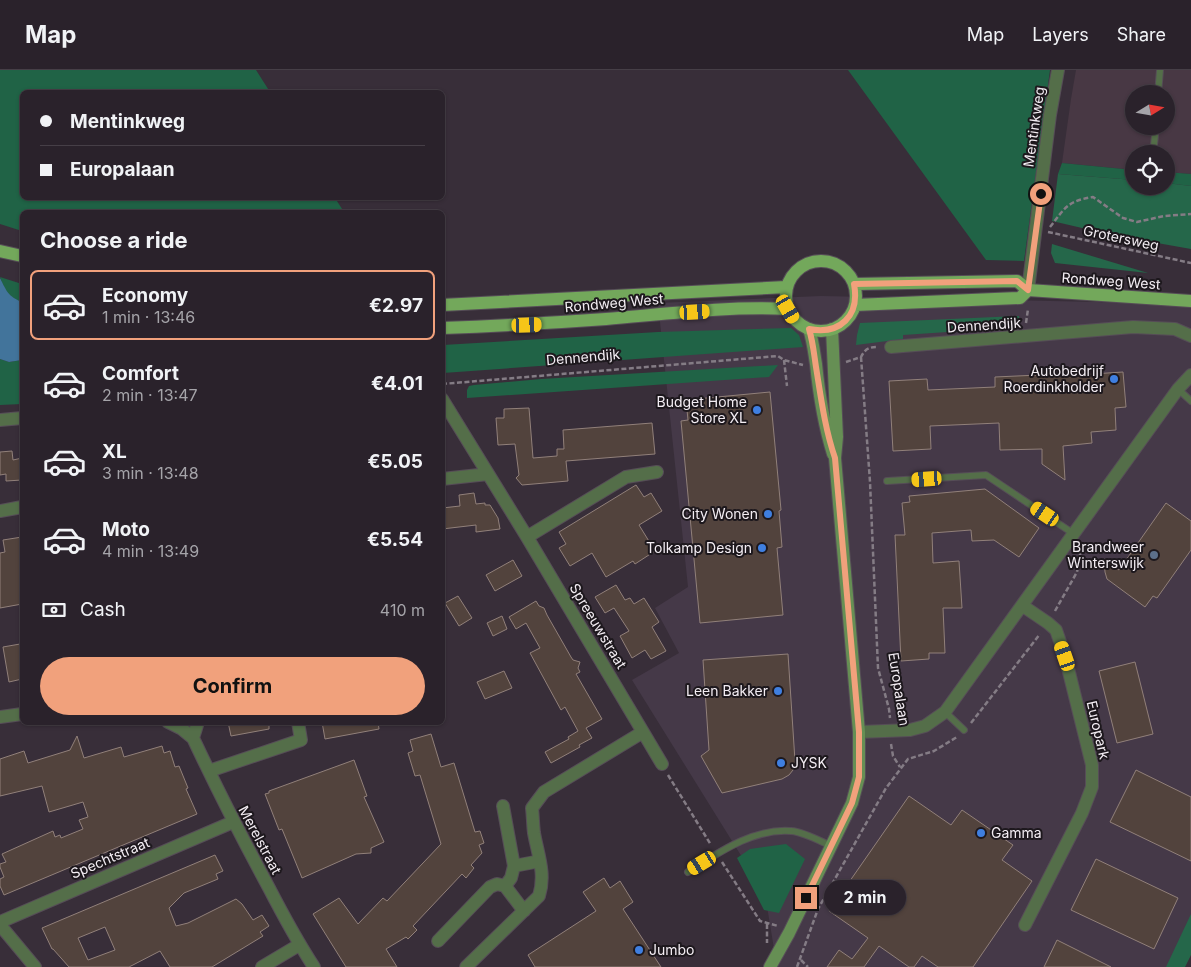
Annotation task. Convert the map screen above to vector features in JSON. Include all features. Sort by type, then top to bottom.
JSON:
[{"type":"main road","points":[[0,251],[20,256]]},
{"type":"main road","points":[[830,261],[841,266],[849,274],[854,284],[855,304],[850,315],[842,324],[832,329],[822,332],[809,329],[793,318],[788,309],[785,298],[786,287],[798,268],[808,262],[830,261]]},
{"type":"main road","name":"Rondweg West","points":[[854,284],[1017,281],[1028,290],[1191,301]]},
{"type":"main road","name":"Rondweg West","points":[[445,304],[786,287]]},
{"type":"main road","name":"Rondweg West","points":[[855,304],[1020,298],[1028,290]]},
{"type":"main road","name":"Rondweg West","points":[[445,328],[544,324],[678,312],[762,308],[788,309]]},
{"type":"street","name":"Mentinkweg","points":[[1028,290],[1050,115],[1058,70]]},
{"type":"street","name":"Dennendijk","points":[[891,346],[1133,328],[1175,329],[1191,336]]},
{"type":"street","points":[[809,329],[814,343],[829,440],[835,458]]},
{"type":"street","points":[[770,967],[789,933],[852,803],[859,777],[859,732],[835,458],[838,437],[832,329]]},
{"type":"street","points":[[859,732],[910,730],[925,726],[945,712],[1178,389],[1191,375]]},
{"type":"street","name":"Spreeuwstraat","points":[[445,404],[527,536],[662,764]]},
{"type":"street","points":[[0,420],[20,418]]},
{"type":"street","points":[[527,536],[626,477],[658,472]]},
{"type":"street","points":[[445,479],[488,474]]},
{"type":"street","points":[[0,510],[20,507]]},
{"type":"street","name":"Europark","points":[[1023,606],[1048,622],[1056,630],[1065,656],[1092,765],[1092,787],[1082,812],[1025,925]]},
{"type":"street","points":[[0,717],[20,714]]},
{"type":"street","points":[[174,725],[193,738],[197,725]]},
{"type":"street","points":[[209,771],[301,740],[298,725]]},
{"type":"street","points":[[466,967],[539,896],[543,885],[532,808],[544,792],[643,732]]},
{"type":"street","name":"Merelstraat","points":[[193,738],[233,822],[299,944],[314,967]]},
{"type":"street","points":[[503,806],[514,866],[511,878],[505,886]]},
{"type":"street","name":"Spechtstraat","points":[[0,923],[233,822]]},
{"type":"street","points":[[514,866],[540,861]]},
{"type":"street","points":[[438,941],[490,886],[497,884],[505,886],[524,912]]},
{"type":"street","points":[[0,923],[35,967]]},
{"type":"street","points":[[262,967],[299,944]]},
{"type":"lane","points":[[1159,85],[1160,70]]},
{"type":"lane","points":[[1178,389],[1191,401]]},
{"type":"lane","points":[[887,481],[986,475],[1074,534]]},
{"type":"lane","points":[[945,712],[964,730]]},
{"type":"lane","points":[[688,872],[740,841],[769,832],[791,831],[811,836],[830,846]]},
{"type":"path","name":"Grotersweg","points":[[1191,214],[1164,216],[1137,222],[1123,218],[1093,197],[1079,199],[1069,204],[1046,232],[1191,264]]},
{"type":"path","points":[[1025,337],[1028,290]]},
{"type":"path","points":[[833,363],[851,362],[861,357],[864,351],[871,347],[891,346]]},
{"type":"path","name":"Dennendijk","points":[[445,384],[778,356],[784,360],[805,365],[816,364]]},
{"type":"path","name":"Europalaan","points":[[861,357],[870,482],[878,668],[890,709],[892,751],[900,767]]},
{"type":"path","points":[[784,360],[787,386]]},
{"type":"path","points":[[797,967],[807,944],[818,909],[876,804],[900,767],[908,759],[934,751],[956,738],[977,717],[1048,622],[1076,572],[1081,549]]},
{"type":"path","points":[[662,764],[760,921],[772,924],[807,944]]},
{"type":"path","points":[[801,960],[808,967]]},
{"type":"shaded area","points":[[1076,70],[1191,70],[1191,174],[1175,173],[1175,145],[1125,145],[1125,169],[1062,163]]},
{"type":"shaded area","points":[[821,296],[1191,304],[1191,935],[1174,967],[777,967],[765,894],[632,680],[679,653],[655,608],[688,587],[658,303]]},
{"type":"green space","points":[[0,70],[256,70],[269,90],[20,90],[20,200],[336,200],[343,210],[20,210],[20,230],[0,224]]},
{"type":"green space","points":[[848,70],[1050,70],[1024,261],[986,260]]},
{"type":"green space","points":[[1062,163],[1125,169],[1125,179],[1058,174]]},
{"type":"green space","points":[[1175,173],[1191,174],[1191,186],[1175,184]]},
{"type":"green space","points":[[1058,174],[1125,179],[1125,195],[1175,195],[1175,184],[1191,186],[1191,249],[1112,235],[1052,221]]},
{"type":"green space","points":[[1052,244],[1148,273],[1055,263],[1051,253]]},
{"type":"green space","points":[[0,277],[20,283],[20,301],[13,298]]},
{"type":"green space","points":[[1019,316],[1020,327],[903,335],[903,339],[856,345],[860,323]]},
{"type":"green space","points":[[791,328],[799,335],[803,347],[445,373],[445,345],[658,332]]},
{"type":"green space","points":[[0,359],[9,362],[20,360],[20,404],[0,405]]},
{"type":"green space","points":[[778,365],[769,377],[467,398],[469,386],[474,385],[541,379]]},
{"type":"green space","points":[[786,844],[805,859],[779,913],[764,910],[737,858],[750,849]]},
{"type":"green space","points":[[1191,914],[1191,955],[1185,967],[1166,967]]},
{"type":"water","points":[[0,278],[8,293],[20,301],[20,360],[9,362],[0,359]]},
{"type":"building","points":[[1123,372],[1126,407],[1115,408],[1116,430],[1091,432],[1092,443],[1063,446],[1065,480],[1042,464],[1042,449],[1000,450],[999,423],[930,426],[931,449],[893,451],[889,381],[927,379],[928,390],[995,387],[995,377],[1061,374],[1061,376]]},
{"type":"building","points":[[770,392],[781,510],[779,511],[782,547],[777,548],[783,615],[700,623],[681,421],[688,420],[686,400]]},
{"type":"building","points":[[529,408],[533,458],[557,456],[557,449],[564,449],[563,430],[652,423],[655,454],[566,461],[568,481],[522,485],[516,478],[519,475],[515,444],[498,445],[496,418],[504,418],[504,409]]},
{"type":"building","points":[[12,451],[13,460],[20,458],[20,480],[6,481],[6,474],[0,475],[0,452]]},
{"type":"building","points":[[636,485],[644,497],[651,493],[662,511],[639,525],[655,551],[635,564],[633,561],[606,577],[592,553],[570,566],[559,548],[566,544],[559,532]]},
{"type":"building","points":[[985,489],[1039,528],[1019,557],[994,540],[972,541],[971,530],[932,533],[933,563],[959,561],[962,608],[943,608],[945,653],[929,653],[929,659],[901,661],[895,535],[905,535],[902,503],[910,502],[909,496]]},
{"type":"building","points":[[474,493],[476,504],[485,503],[485,505],[490,505],[498,518],[500,529],[476,532],[476,525],[445,529],[445,508],[460,506],[459,495]]},
{"type":"building","points":[[1166,503],[1191,521],[1191,550],[1157,598],[1153,596],[1145,607],[1107,579],[1104,559],[1119,570]]},
{"type":"building","points":[[20,537],[20,604],[0,608],[0,553],[5,552],[3,540]]},
{"type":"building","points":[[513,560],[522,576],[495,591],[486,575]]},
{"type":"building","points":[[616,585],[625,600],[630,598],[634,604],[644,598],[659,622],[652,627],[666,651],[651,659],[645,650],[632,658],[620,636],[629,631],[614,608],[605,613],[595,597]]},
{"type":"building","points":[[458,596],[472,618],[459,626],[445,603]]},
{"type":"building","points":[[536,601],[539,606],[544,608],[573,660],[580,662],[578,668],[580,672],[576,674],[602,719],[586,728],[592,738],[551,763],[545,752],[569,739],[568,737],[578,731],[565,707],[561,710],[530,653],[540,648],[526,623],[516,629],[509,617]]},
{"type":"building","points":[[502,616],[507,629],[493,636],[487,623]]},
{"type":"building","points":[[20,644],[20,679],[9,682],[3,647]]},
{"type":"building","points":[[788,654],[795,761],[793,770],[782,779],[722,793],[701,756],[709,750],[703,660]]},
{"type":"building","points":[[1135,662],[1153,734],[1117,743],[1099,671]]},
{"type":"building","points":[[504,671],[512,688],[485,699],[477,682]]},
{"type":"building","points":[[229,725],[269,725],[269,729],[231,736]]},
{"type":"building","points":[[323,725],[378,725],[379,729],[325,739]]},
{"type":"building","points":[[431,734],[441,767],[454,763],[475,832],[480,831],[484,843],[479,845],[482,853],[471,865],[474,868],[466,878],[462,874],[413,926],[417,930],[408,939],[406,937],[386,949],[397,967],[346,967],[313,914],[339,898],[358,924],[383,898],[387,901],[441,844],[420,775],[415,776],[408,753],[413,751],[410,740]]},
{"type":"building","points":[[77,736],[84,758],[121,747],[124,757],[162,746],[164,753],[170,751],[175,767],[179,766],[188,788],[186,789],[197,814],[4,895],[0,886],[0,879],[4,877],[0,864],[6,862],[2,854],[53,831],[55,837],[60,835],[61,838],[83,829],[79,820],[88,817],[83,802],[49,812],[42,786],[0,796],[0,759],[24,751],[28,763],[70,750]]},
{"type":"building","points":[[354,760],[367,796],[364,797],[384,842],[371,848],[371,853],[356,854],[302,878],[282,829],[279,830],[265,794]]},
{"type":"building","points":[[1136,770],[1191,797],[1191,861],[1110,822]]},
{"type":"building","points":[[909,796],[951,825],[962,810],[1013,845],[1002,860],[1032,881],[973,967],[938,967],[922,956],[914,967],[909,967],[879,946],[864,967],[827,967],[839,950],[852,959],[868,938],[829,911]]},
{"type":"building","points":[[215,855],[223,871],[216,874],[218,879],[184,893],[169,908],[176,926],[188,923],[236,899],[242,904],[253,920],[262,915],[269,926],[260,932],[263,936],[212,967],[170,967],[160,951],[129,967],[69,967],[52,949],[42,928]],"holes":[[[105,927],[115,950],[88,960],[78,938]]]},
{"type":"building","points":[[1096,859],[1178,898],[1154,949],[1071,910]]},
{"type":"building","points":[[604,878],[610,888],[620,881],[633,902],[623,909],[661,967],[535,967],[528,955],[596,911],[583,892]]},
{"type":"building","points":[[1057,940],[1111,967],[1044,967]]},
{"type":"place","name":"Autobedrijf Roerdinkholder","points":[[1114,379]]},
{"type":"place","name":"Budget Home Store XL","points":[[757,410]]},
{"type":"place","name":"City Wonen","points":[[768,514]]},
{"type":"place","name":"Tolkamp Design","points":[[762,548]]},
{"type":"place","name":"Brandweer Winterswijk","points":[[1154,555]]},
{"type":"place","name":"Leen Bakker","points":[[778,691]]},
{"type":"place","name":"JYSK","points":[[781,763]]},
{"type":"place","name":"Gamma","points":[[981,833]]},
{"type":"place","name":"Jumbo","points":[[639,950]]},
{"type":"route","points":[[806,898],[852,803],[859,777],[859,732],[835,458],[829,440],[814,343],[809,329],[822,332],[842,324],[850,315],[855,304],[854,284],[1017,281],[1028,290],[1041,194]]}]
